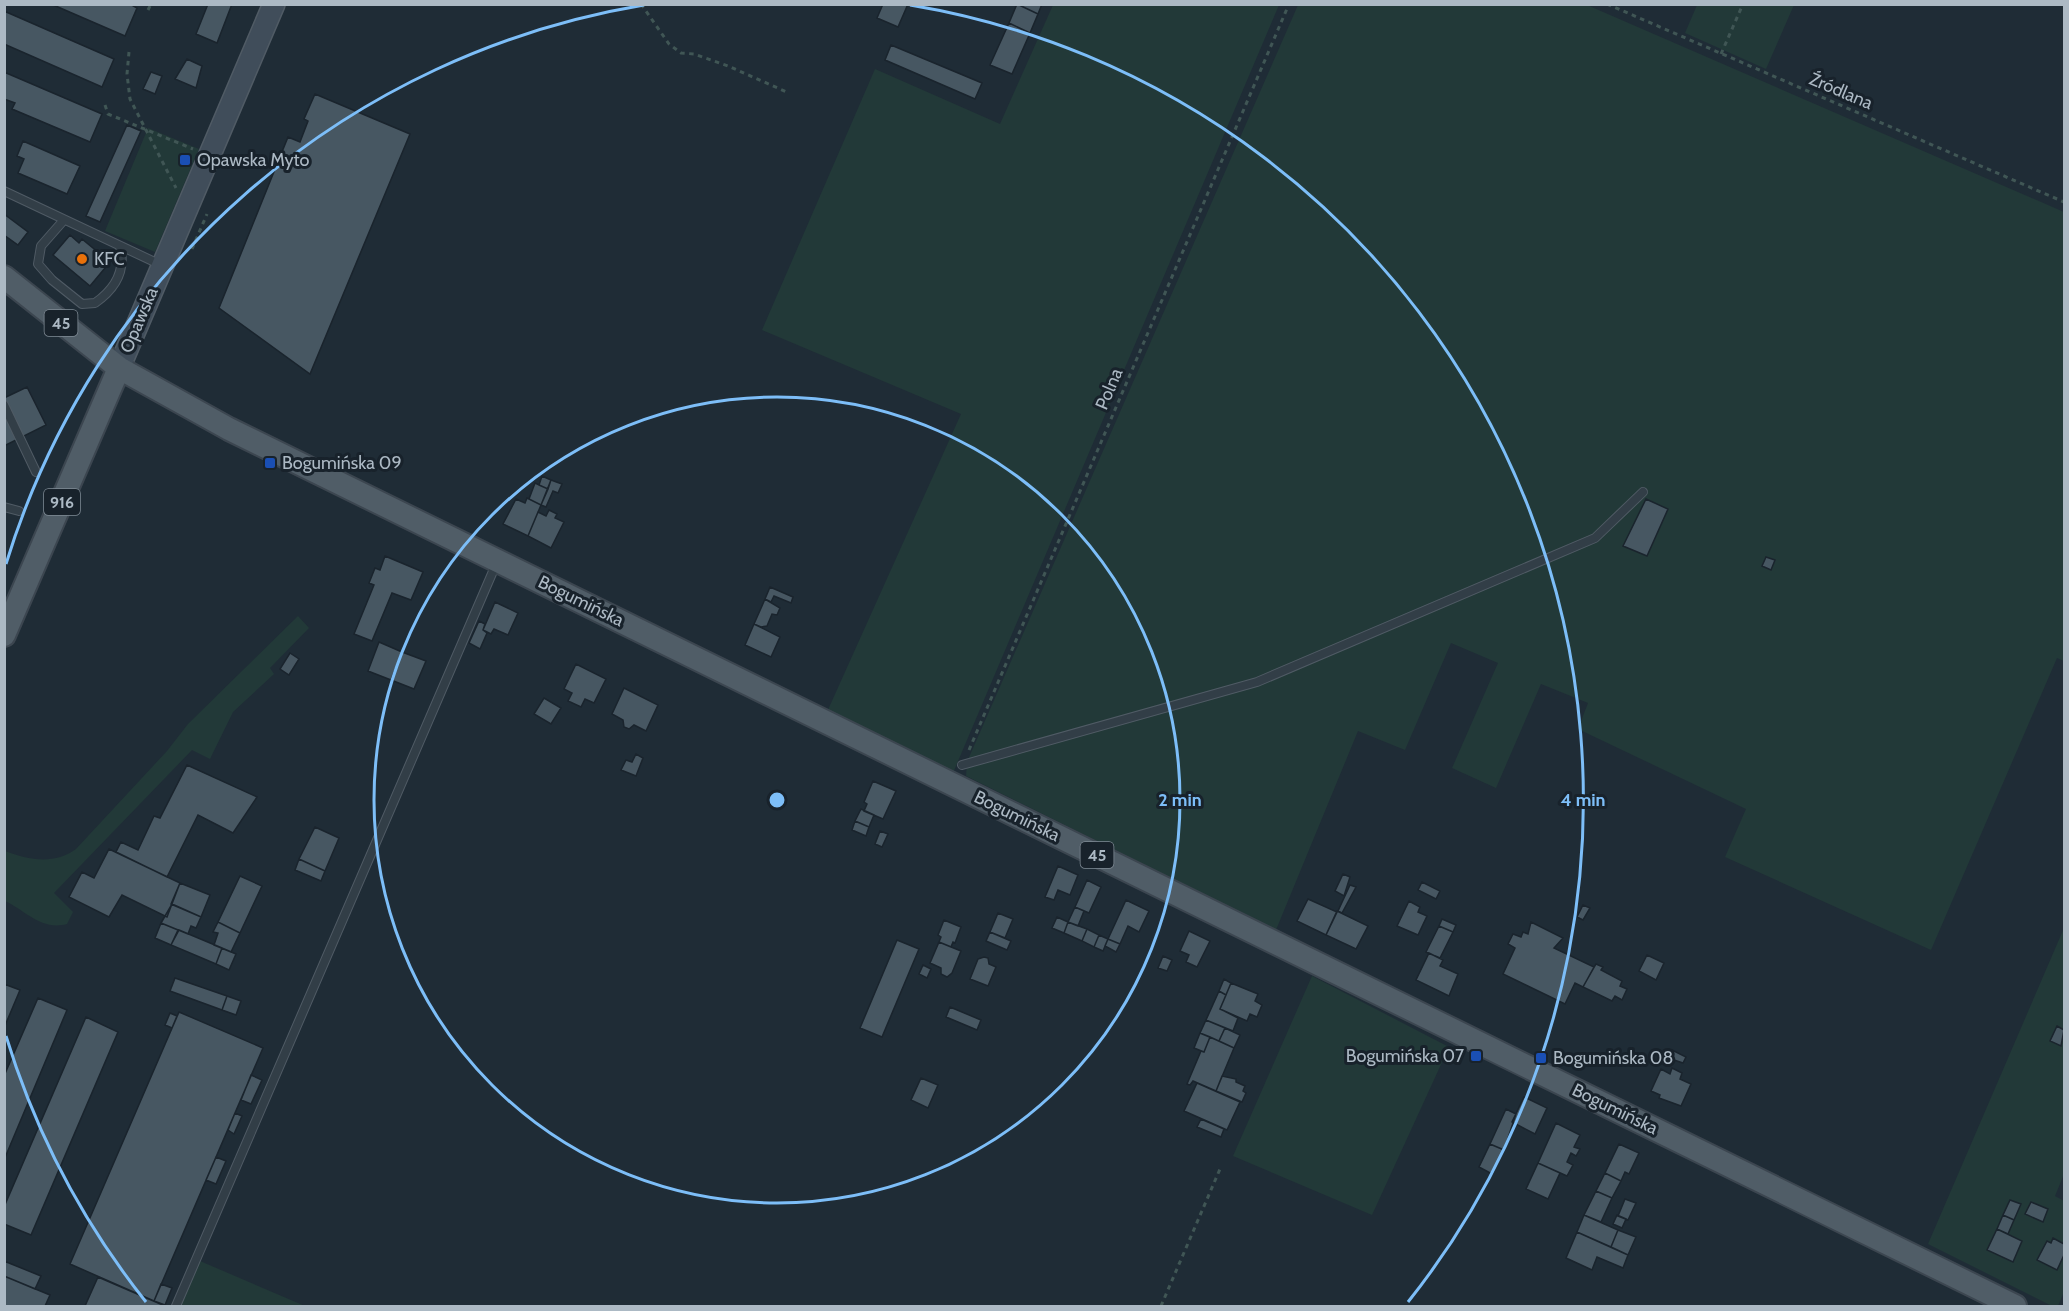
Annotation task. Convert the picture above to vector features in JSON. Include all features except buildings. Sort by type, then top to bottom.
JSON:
[{"type":"main road","name":"Opawska","points":[[4,635],[274,4]]},
{"type":"main road","name":"45","points":[[4,277],[119,368]]},
{"type":"main road","name":"Bogumińska","points":[[119,368],[230,429],[2015,1306]]},
{"type":"lane","points":[[4,191],[63,221],[162,265]]},
{"type":"lane","points":[[63,221],[41,246],[38,264],[52,280],[82,304],[95,303],[100,300],[117,279],[123,262],[120,247]]},
{"type":"lane","points":[[4,405],[36,472]]},
{"type":"lane","points":[[962,765],[1257,682],[1595,538],[1642,492]]},
{"type":"lane","points":[[4,507],[19,511]]},
{"type":"lane","points":[[176,1306],[497,560]]},
{"type":"path","points":[[148,10],[152,4]]},
{"type":"path","points":[[641,4],[669,44],[681,53],[694,54],[728,66],[789,93]]},
{"type":"path","name":"Polna","points":[[962,765],[1289,4]]},
{"type":"path","name":"Źródlana","points":[[1606,4],[2064,202]]},
{"type":"path","points":[[1721,54],[1743,4]]},
{"type":"path","points":[[129,52],[127,75],[130,99],[148,130],[186,209]]},
{"type":"path","points":[[105,105],[108,114],[208,156]]},
{"type":"path","points":[[1161,1306],[1220,1169]]},
{"type":"green space","points":[[1697,4],[1794,5],[1766,69],[1685,33]]},
{"type":"green space","points":[[1053,5],[1279,5],[953,773],[827,712],[961,414],[762,330],[875,69],[1000,124]]},
{"type":"green space","points":[[1298,5],[1587,5],[2064,212],[2064,661],[2057,658],[1931,950],[1725,857],[1746,809],[1578,729],[1588,703],[1541,684],[1496,788],[1452,768],[1498,663],[1451,643],[1405,750],[1358,731],[1276,930],[966,776],[967,762]]},
{"type":"green space","points":[[148,128],[199,149],[155,252],[105,231]]},
{"type":"green space","points":[[298,616],[309,628],[270,668],[274,674],[233,712],[210,759],[192,750],[54,893],[73,912],[67,924],[49,925],[5,901],[5,851],[32,859],[50,859],[76,849],[167,751],[188,724]]},
{"type":"green space","points":[[2064,928],[2064,1174],[2055,1196],[2064,1201],[2064,1292],[2058,1306],[2052,1306],[1928,1244]]},
{"type":"green space","points":[[1312,976],[1449,1047],[1372,1215],[1233,1156]]},
{"type":"green space","points":[[200,1261],[305,1306],[180,1306]]},
{"type":"place","name":"Opawska Myto","points":[[185,160]]},
{"type":"place","name":"KFC","points":[[82,259]]},
{"type":"place","name":"Bogumińska 09","points":[[270,463]]},
{"type":"place","name":"Bogumińska 07","points":[[1476,1056]]},
{"type":"place","name":"Bogumińska 08","points":[[1541,1058]]}]
